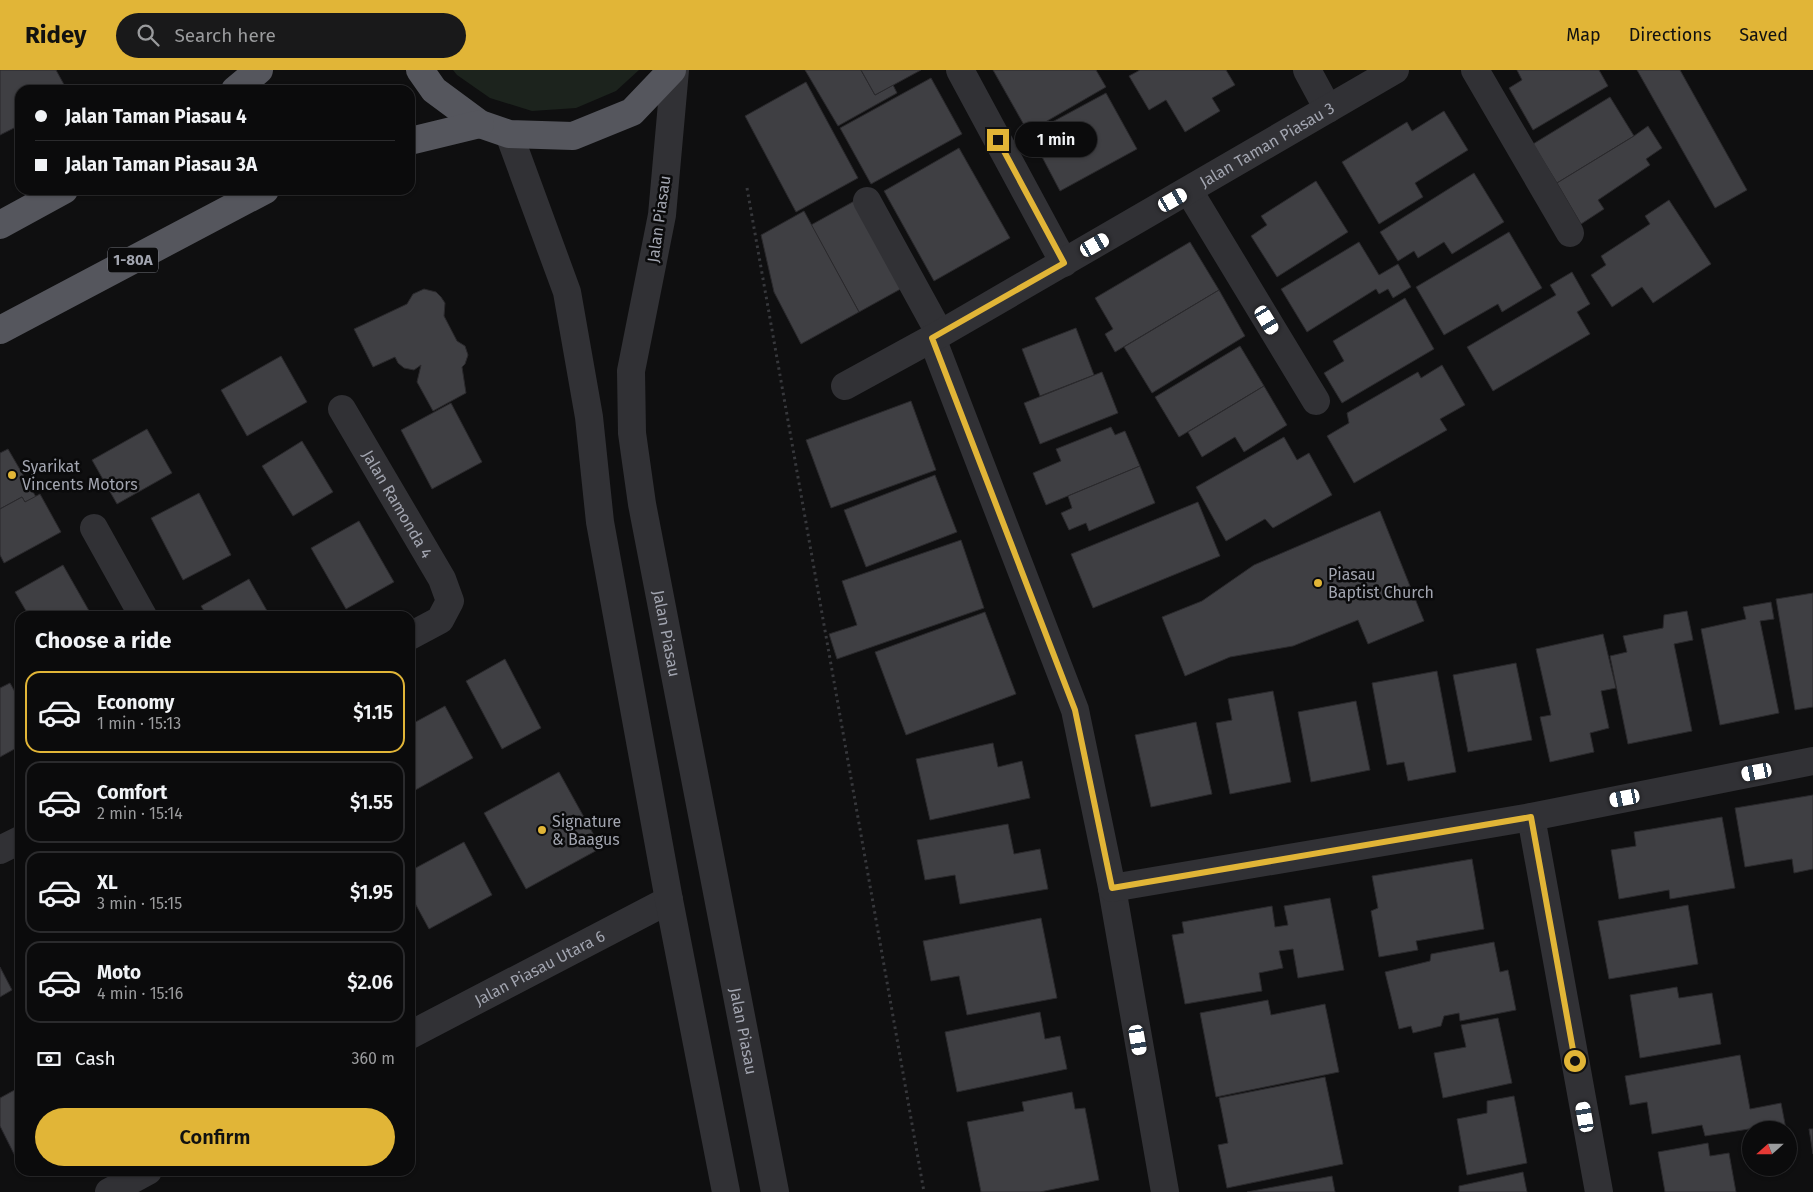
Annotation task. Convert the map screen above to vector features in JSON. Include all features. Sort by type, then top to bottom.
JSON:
[{"type":"highway","points":[[241,85],[259,70]]},
{"type":"highway","points":[[420,70],[434,90],[480,124],[509,134],[573,136],[632,112],[674,70]]},
{"type":"highway","points":[[415,140],[480,124]]},
{"type":"highway","points":[[0,225],[55,195]]},
{"type":"highway","name":"1-80A","points":[[0,330],[256,195]]},
{"type":"street","name":"Jalan Piasau","points":[[674,70],[662,215],[631,371],[632,433],[642,504],[775,1192]]},
{"type":"street","points":[[960,70],[1064,263]]},
{"type":"street","points":[[1307,70],[1328,108]]},
{"type":"street","name":"Jalan Taman Piasau 3","points":[[845,386],[1064,263],[1395,70]]},
{"type":"street","points":[[1475,70],[1570,233]]},
{"type":"street","points":[[509,134],[567,292],[589,417],[600,522],[669,900],[726,1192]]},
{"type":"street","points":[[1189,191],[1316,401]]},
{"type":"street","points":[[867,201],[936,336],[1075,710],[1112,888],[1165,1192]]},
{"type":"street","name":"Jalan Ramonda 4","points":[[342,409],[442,579],[450,601],[440,620],[415,633]]},
{"type":"street","points":[[94,528],[140,611]]},
{"type":"street","points":[[1112,888],[1531,817],[1813,761]]},
{"type":"street","points":[[1531,817],[1599,1192]]},
{"type":"street","points":[[0,850],[15,842]]},
{"type":"street","name":"Jalan Piasau Utara 6","points":[[415,1032],[669,900]]},
{"type":"street","points":[[109,1192],[139,1176]]},
{"type":"path","points":[[747,188],[924,1192]]},
{"type":"shaded area","points":[[453,70],[639,70],[616,91],[576,108],[532,111],[490,98],[457,75]]},
{"type":"building","points":[[0,70],[56,70],[64,85],[15,85],[15,128],[0,135]]},
{"type":"building","points":[[805,70],[861,70],[875,95],[893,85],[897,93],[838,126]]},
{"type":"building","points":[[861,70],[921,70],[875,95]]},
{"type":"building","points":[[993,70],[1096,70],[1106,87],[1028,132]]},
{"type":"building","points":[[1140,70],[1226,70],[1235,85],[1212,98],[1220,111],[1185,132],[1166,100],[1149,110],[1129,76]]},
{"type":"building","points":[[1517,70],[1599,70],[1608,86],[1533,130],[1509,88],[1522,80]]},
{"type":"building","points":[[1637,70],[1680,70],[1747,190],[1715,208]]},
{"type":"building","points":[[931,78],[962,134],[871,184],[840,128]]},
{"type":"building","points":[[806,82],[858,178],[796,212],[745,116]]},
{"type":"building","points":[[1106,93],[1137,149],[1060,191],[1030,134]]},
{"type":"building","points":[[1610,97],[1634,136],[1557,183],[1533,144]]},
{"type":"building","points":[[1444,111],[1468,150],[1415,183],[1423,197],[1379,224],[1342,162],[1407,122],[1412,131]]},
{"type":"building","points":[[1648,126],[1662,148],[1646,159],[1650,165],[1598,200],[1604,209],[1581,224],[1557,183]]},
{"type":"building","points":[[959,148],[1010,238],[934,281],[884,191]]},
{"type":"building","points":[[1474,173],[1504,222],[1452,254],[1444,242],[1418,258],[1414,251],[1398,261],[1380,232]]},
{"type":"building","points":[[1316,181],[1348,232],[1277,277],[1251,236],[1267,225],[1261,216]]},
{"type":"building","points":[[858,199],[906,286],[859,312],[811,225]]},
{"type":"building","points":[[1669,200],[1711,264],[1653,303],[1642,287],[1612,307],[1591,275],[1606,265],[1601,256],[1650,224],[1645,216]]},
{"type":"building","points":[[804,211],[859,312],[801,344],[774,292],[761,235]]},
{"type":"building","points":[[1509,232],[1542,288],[1502,312],[1498,304],[1444,335],[1416,287]]},
{"type":"building","points":[[1190,242],[1219,290],[1115,352],[1105,334],[1113,329],[1095,298]]},
{"type":"building","points":[[1359,242],[1379,275],[1398,264],[1411,287],[1393,298],[1388,289],[1379,294],[1376,289],[1307,332],[1281,289]]},
{"type":"building","points":[[1572,272],[1590,304],[1577,312],[1590,334],[1493,391],[1467,347],[1556,295],[1550,285]]},
{"type":"building","points":[[424,289],[436,292],[445,303],[444,316],[457,341],[465,346],[468,355],[462,367],[466,393],[433,411],[417,382],[421,365],[414,370],[404,368],[395,357],[373,367],[354,329],[407,304],[413,294]]},
{"type":"building","points":[[1219,290],[1245,336],[1152,393],[1124,347]]},
{"type":"building","points":[[1405,298],[1434,349],[1342,403],[1324,373],[1344,361],[1333,341]]},
{"type":"building","points":[[1076,328],[1094,375],[1040,396],[1022,349]]},
{"type":"building","points":[[1240,346],[1264,386],[1179,437],[1155,397]]},
{"type":"building","points":[[281,356],[307,402],[247,436],[221,390]]},
{"type":"building","points":[[1442,365],[1465,405],[1440,419],[1447,430],[1354,483],[1327,436],[1349,423],[1347,413],[1418,372],[1421,378]]},
{"type":"building","points":[[1102,372],[1118,413],[1040,444],[1024,403]]},
{"type":"building","points":[[1264,386],[1287,425],[1244,452],[1235,437],[1202,457],[1188,432]]},
{"type":"building","points":[[911,401],[936,470],[831,508],[806,440]]},
{"type":"building","points":[[451,403],[482,462],[432,489],[401,430]]},
{"type":"building","points":[[1111,427],[1115,435],[1125,431],[1140,466],[1046,505],[1033,473],[1061,461],[1056,449]]},
{"type":"building","points":[[147,429],[172,473],[117,504],[92,460]]},
{"type":"building","points":[[1284,437],[1297,460],[1309,453],[1332,495],[1273,528],[1265,519],[1226,541],[1196,487]]},
{"type":"building","points":[[302,441],[333,492],[293,516],[262,466]]},
{"type":"building","name":"Syarikat Vincents Motors","points":[[8,449],[36,497],[25,502],[22,497],[0,509],[0,453]]},
{"type":"building","points":[[1140,466],[1155,503],[1089,531],[1086,523],[1069,530],[1061,513],[1072,508],[1068,496]]},
{"type":"building","points":[[935,475],[957,532],[866,567],[844,510]]},
{"type":"building","points":[[199,493],[231,555],[183,580],[151,518]]},
{"type":"building","points":[[40,494],[61,532],[4,563],[0,555],[0,509],[22,497],[25,502]]},
{"type":"building","points":[[1198,502],[1220,556],[1093,608],[1071,554]]},
{"type":"building","name":"Piasau Baptist Church","points":[[1380,511],[1424,621],[1368,644],[1358,620],[1293,646],[1230,657],[1185,676],[1162,617],[1202,601],[1254,565]]},
{"type":"building","points":[[359,521],[394,582],[346,609],[311,548]]},
{"type":"building","points":[[961,540],[984,608],[837,659],[829,634],[857,625],[842,581]]},
{"type":"building","points":[[63,565],[89,611],[26,611],[15,592]]},
{"type":"building","points":[[249,579],[267,611],[204,611],[201,606]]},
{"type":"building","points":[[1813,593],[1813,707],[1795,710],[1776,599]]},
{"type":"building","points":[[1771,602],[1774,619],[1760,621],[1779,713],[1720,725],[1701,629],[1746,619],[1743,607]]},
{"type":"building","points":[[1687,611],[1693,640],[1674,644],[1692,731],[1628,744],[1610,656],[1627,652],[1623,636],[1663,628],[1664,615]]},
{"type":"building","points":[[985,612],[1016,694],[906,735],[875,652]]},
{"type":"building","points":[[1603,634],[1616,688],[1601,691],[1609,728],[1590,733],[1594,752],[1550,762],[1540,717],[1551,715],[1536,649]]},
{"type":"building","points":[[505,659],[541,728],[502,749],[466,681]]},
{"type":"building","points":[[1516,663],[1532,740],[1468,752],[1453,675]]},
{"type":"building","points":[[1437,671],[1456,772],[1408,781],[1404,762],[1387,765],[1372,683]]},
{"type":"building","points":[[10,683],[15,692],[15,749],[0,757],[0,688]]},
{"type":"building","points":[[1273,691],[1291,782],[1230,794],[1216,723],[1232,720],[1228,699]]},
{"type":"building","points":[[1356,701],[1370,770],[1311,782],[1298,712]]},
{"type":"building","points":[[445,706],[473,758],[415,790],[415,722]]},
{"type":"building","points":[[1196,722],[1212,794],[1151,807],[1135,735]]},
{"type":"building","points":[[993,743],[998,767],[1022,761],[1030,798],[930,820],[916,759]]},
{"type":"building","name":"Signature & Baagus","points":[[559,772],[601,848],[526,889],[484,813]]},
{"type":"building","points":[[1813,795],[1813,869],[1794,873],[1792,859],[1745,867],[1735,808]]},
{"type":"building","points":[[1722,817],[1735,888],[1670,899],[1669,890],[1619,899],[1611,850],[1636,846],[1634,832]]},
{"type":"building","points":[[1008,824],[1014,854],[1040,849],[1048,889],[960,904],[955,875],[925,880],[917,840]]},
{"type":"building","points":[[464,842],[492,895],[429,929],[415,903],[415,868]]},
{"type":"building","points":[[1472,859],[1484,929],[1416,941],[1418,950],[1379,957],[1371,911],[1378,908],[1372,876]]},
{"type":"building","points":[[1330,898],[1344,970],[1298,978],[1293,949],[1279,951],[1283,968],[1259,973],[1262,991],[1185,1004],[1172,935],[1184,933],[1182,922],[1272,906],[1275,927],[1288,925],[1284,906]]},
{"type":"building","points":[[1688,905],[1698,964],[1609,979],[1598,921]]},
{"type":"building","points":[[1041,918],[1057,998],[967,1015],[959,976],[931,981],[923,941]]},
{"type":"building","points":[[1494,942],[1500,972],[1508,970],[1516,1010],[1460,1021],[1459,1013],[1444,1016],[1441,1026],[1413,1033],[1411,1026],[1399,1029],[1385,972],[1430,961],[1431,954]]},
{"type":"building","points":[[0,967],[12,990],[0,997]]},
{"type":"building","points":[[1677,987],[1679,998],[1712,993],[1721,1044],[1640,1058],[1630,995]]},
{"type":"building","points":[[1268,1000],[1271,1015],[1325,1004],[1339,1072],[1216,1097],[1200,1013]]},
{"type":"building","points":[[1040,1012],[1045,1039],[1060,1036],[1067,1069],[957,1092],[945,1032]]},
{"type":"building","points":[[1498,1018],[1512,1083],[1443,1098],[1434,1053],[1466,1047],[1461,1025]]},
{"type":"building","points":[[1740,1055],[1750,1109],[1781,1103],[1784,1121],[1742,1121],[1742,1130],[1705,1136],[1702,1125],[1652,1134],[1647,1102],[1630,1105],[1625,1076]]},
{"type":"building","points":[[1325,1077],[1343,1164],[1227,1188],[1218,1145],[1228,1143],[1219,1098]]},
{"type":"building","points":[[15,1090],[15,1156],[0,1126],[0,1098]]},
{"type":"building","points":[[1072,1092],[1075,1109],[1085,1108],[1099,1180],[1040,1192],[981,1192],[967,1122],[1024,1111],[1022,1102]]},
{"type":"building","points":[[1514,1096],[1527,1163],[1467,1175],[1457,1119],[1487,1113],[1487,1101]]},
{"type":"building","points":[[1809,1129],[1813,1129],[1813,1154]]},
{"type":"building","points":[[1708,1143],[1710,1156],[1729,1153],[1736,1192],[1665,1192],[1658,1152]]},
{"type":"building","points":[[1523,1172],[1527,1192],[1459,1192],[1459,1186]]},
{"type":"building","points":[[1332,1176],[1335,1192],[1247,1192]]},
{"type":"place","name":"Syarikat Vincents Motors","points":[[12,475]]},
{"type":"place","name":"Piasau Baptist Church","points":[[1318,583]]},
{"type":"place","name":"Signature & Baagus","points":[[542,830]]},
{"type":"route","points":[[998,140],[1064,263],[932,338],[1075,710],[1112,888],[1531,817],[1575,1061]]}]
